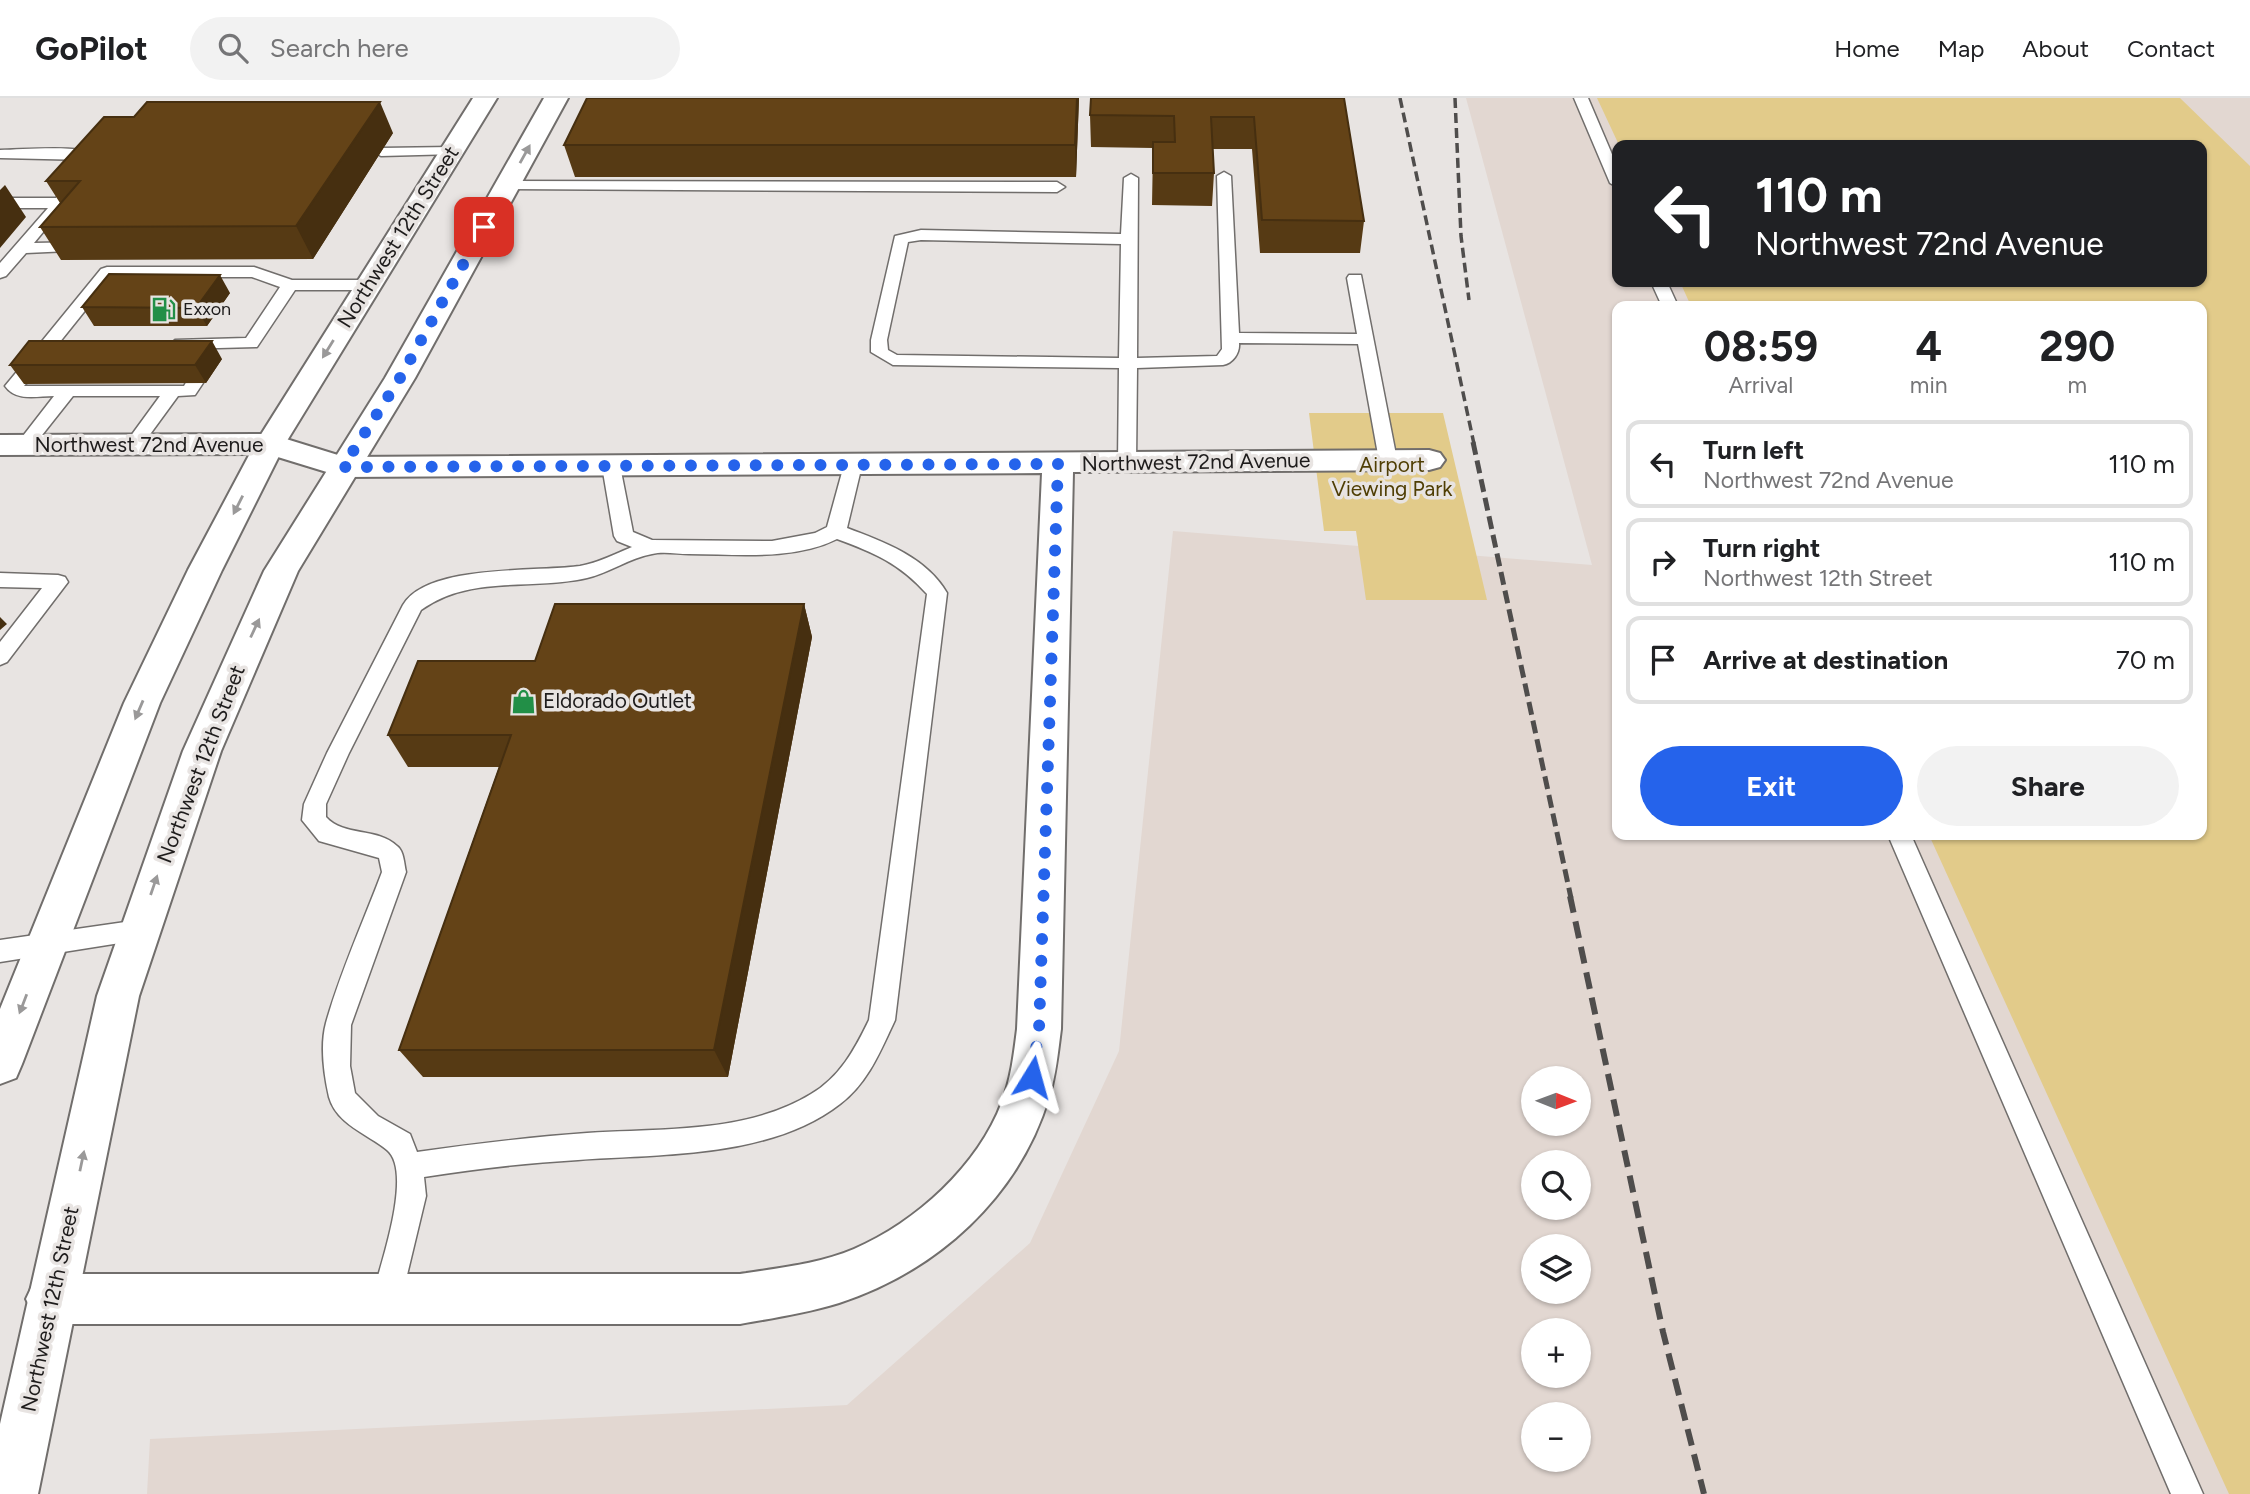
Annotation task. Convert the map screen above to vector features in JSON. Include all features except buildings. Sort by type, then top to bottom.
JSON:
[{"type":"main road","name":"Northwest 12th Street","points":[[0,1065],[142,703],[205,570],[270,444],[485,98]]},
{"type":"main road","name":"Northwest 12th Street","points":[[10,1494],[118,996],[202,751],[281,571],[400,378],[556,98]]},
{"type":"main road","name":"Northwest 72nd Avenue","points":[[13,445],[270,444],[343,467],[1429,460]]},
{"type":"main road","points":[[51,1299],[740,1300],[807,1288],[872,1266],[926,1236],[961,1204],[993,1161],[1019,1116],[1032,1077],[1039,1029],[1058,464]]},
{"type":"lane","points":[[1580,98],[1612,172]]},
{"type":"lane","points":[[0,154],[85,154],[97,159],[0,273]]},
{"type":"lane","points":[[378,157],[449,156]]},
{"type":"lane","points":[[1129,239],[910,236],[901,239],[878,340],[880,352],[894,360],[1129,363],[1223,360],[1231,350],[1224,176]]},
{"type":"lane","points":[[1127,463],[1131,178]]},
{"type":"lane","points":[[507,186],[1057,187]]},
{"type":"lane","points":[[0,203],[60,203]]},
{"type":"lane","points":[[26,242],[100,242]]},
{"type":"lane","points":[[194,383],[189,391],[106,387],[18,391],[15,386],[107,272],[254,272],[290,285],[368,285]]},
{"type":"lane","points":[[1355,278],[1388,460]]},
{"type":"lane","points":[[172,349],[251,343],[290,285]]},
{"type":"lane","points":[[1230,338],[1365,339]]},
{"type":"lane","points":[[49,344],[71,344]]},
{"type":"lane","points":[[211,359],[222,344]]},
{"type":"lane","points":[[13,445],[61,389]]},
{"type":"lane","points":[[134,444],[173,391]]},
{"type":"lane","points":[[836,531],[853,465]]},
{"type":"lane","points":[[611,466],[624,536],[650,547]]},
{"type":"lane","points":[[386,1300],[412,1196],[409,1166],[400,1143],[368,1125],[343,1099],[337,1066],[338,1025],[394,872],[390,853],[378,846],[327,834],[314,820],[315,804],[338,753],[413,605],[425,594],[466,583],[584,572],[650,547],[772,548],[820,539],[836,531],[873,545],[914,567],[937,593],[882,1020],[855,1073],[819,1104],[772,1123],[711,1138],[505,1152],[409,1166]]},
{"type":"lane","points":[[0,580],[58,582],[0,657]]},
{"type":"lane","points":[[1901,840],[2187,1494]]},
{"type":"lane","points":[[0,951],[139,930]]},
{"type":"shaded area","points":[[1466,98],[2250,98],[2250,1494],[147,1494],[150,1439],[847,1405],[1030,1243],[1119,1051],[1173,531],[1592,565]]},
{"type":"green space","points":[[1597,98],[2180,98],[2250,166],[2250,1494],[2229,1494],[1931,840],[2207,840],[2207,301],[1689,301],[1682,287],[2207,287],[2207,140],[1617,140]]},
{"type":"green space","name":"Airport Viewing Park","points":[[1309,413],[1443,413],[1487,600],[1366,600],[1356,531],[1324,531]]},
{"type":"railway","points":[[1400,98],[1474,444]]},
{"type":"railway","points":[[1455,98],[1461,236],[1469,300]]},
{"type":"railway","points":[[1473,442],[1571,898]]},
{"type":"railway","points":[[1570,896],[1663,1332],[1704,1494]]},
{"type":"place","name":"Exxon","points":[[163,309]]},
{"type":"place","name":"Eldorado Outlet","points":[[523,701]]},
{"type":"route","points":[[484,227],[400,378],[343,467],[1058,464],[1039,1029],[1032,1077]]}]
